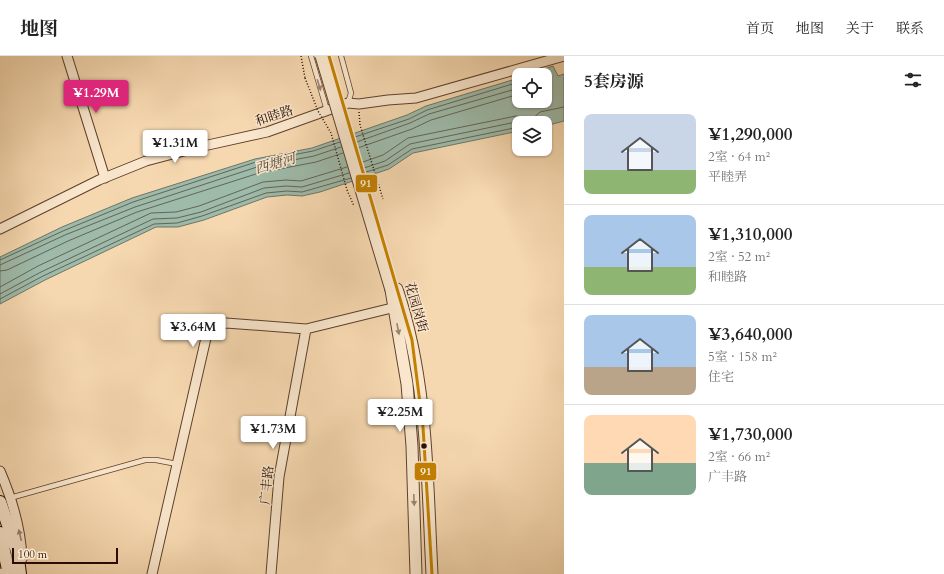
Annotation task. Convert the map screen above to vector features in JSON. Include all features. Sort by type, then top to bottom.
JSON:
[{"type":"main road","points":[[4,502],[22,574]]},
{"type":"main road","points":[[0,533],[9,574]]},
{"type":"street","points":[[67,56],[105,178]]},
{"type":"street","name":"花园岗街","points":[[321,56],[394,290]]},
{"type":"street","name":"花园岗街","points":[[329,56],[398,307],[407,384],[412,446],[416,574]]},
{"type":"street","points":[[529,56],[530,66]]},
{"type":"street","name":"和睦路","points":[[0,229],[105,178],[146,161],[199,147],[267,132],[348,103],[359,104],[416,98],[564,56]]},
{"type":"street","points":[[152,574],[206,338],[214,326],[226,323],[306,329],[398,307]]},
{"type":"street","name":"花园岗街","points":[[398,307],[412,340],[420,387],[426,445],[432,574]]},
{"type":"street","name":"广丰路","points":[[271,574],[279,477],[306,329]]},
{"type":"street","points":[[0,471],[4,502]]},
{"type":"lane","points":[[311,56],[326,107],[331,110]]},
{"type":"lane","points":[[341,56],[350,93],[348,103]]},
{"type":"lane","points":[[4,502],[145,460],[156,460],[177,464]]},
{"type":"path","points":[[301,56],[305,78],[318,111],[331,134],[347,190],[354,206]]},
{"type":"path","points":[[359,104],[360,125],[383,199]]},
{"type":"water","name":"西塘河","points":[[553,66],[558,76],[564,74],[564,121],[552,124],[552,116],[512,116],[512,132],[413,153],[389,169],[320,192],[302,196],[287,195],[267,197],[204,220],[178,227],[156,227],[45,280],[0,304],[0,257],[62,227],[132,198],[255,159],[312,148],[407,115],[426,106],[512,80],[512,108],[552,108],[552,68],[547,68]]},
{"type":"transit line","name":"91","points":[[329,56],[412,340],[423,427],[432,574]]}]
